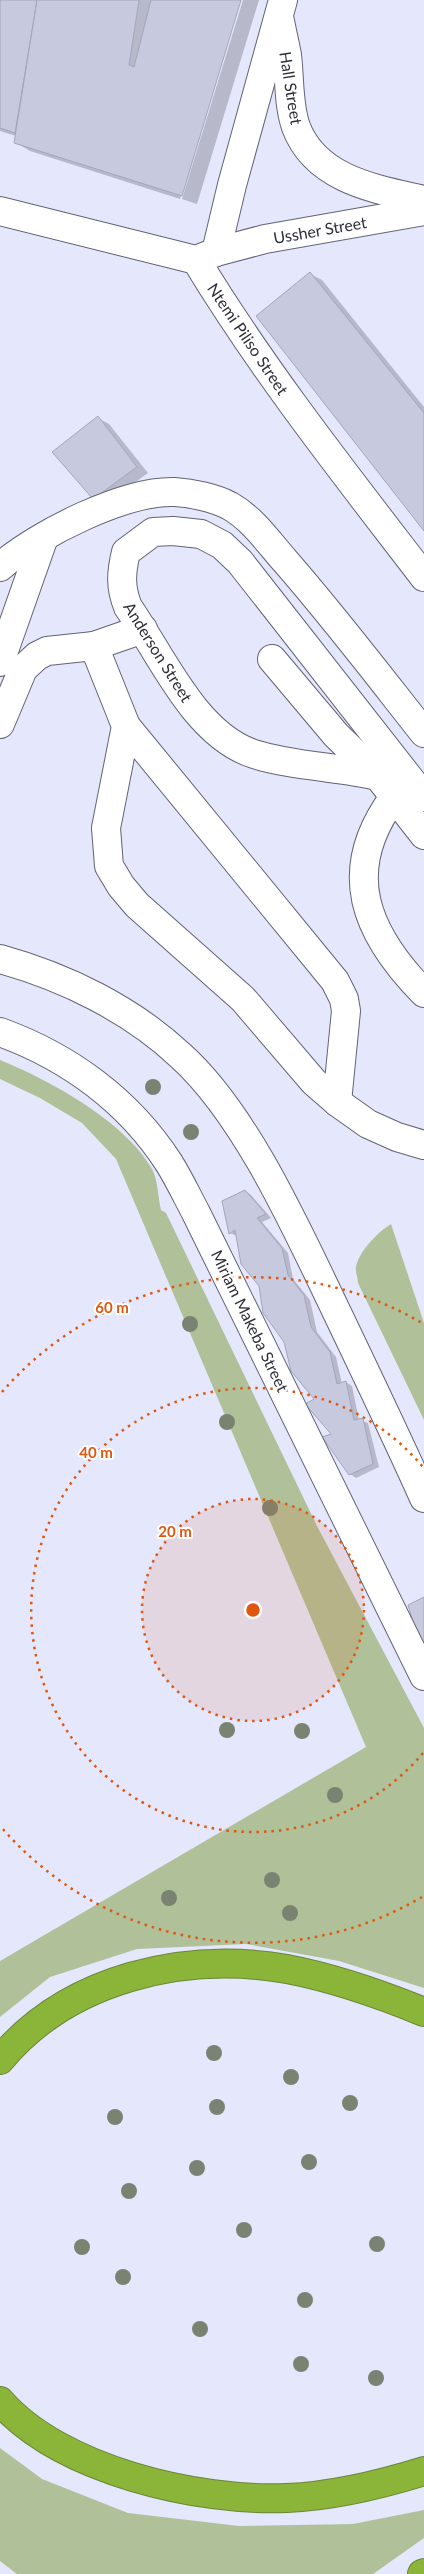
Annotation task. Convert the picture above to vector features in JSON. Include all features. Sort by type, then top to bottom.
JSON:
[{"type":"highway","points":[[0,2060],[38,2023],[79,1996],[120,1979],[183,1967],[230,1965],[286,1969],[346,1984],[424,2012]]},
{"type":"highway","points":[[0,2401],[37,2434],[72,2454],[150,2481],[196,2492],[263,2498],[302,2497],[357,2489],[424,2471]]},
{"type":"street","name":"Hall Street","points":[[281,7],[290,97],[296,126],[304,144],[328,168],[355,183],[424,200]]},
{"type":"street","name":"Hall Street","points":[[206,256],[232,185],[281,7]]},
{"type":"street","points":[[0,211],[206,256]]},
{"type":"street","name":"Ussher Street","points":[[206,256],[265,239],[424,211]]},
{"type":"street","name":"Ntemi Piliso Street","points":[[206,256],[244,336],[306,424],[424,577]]},
{"type":"street","points":[[0,567],[13,556],[76,519],[127,501],[155,494],[176,492],[208,498],[230,506],[249,520],[305,584],[424,734]]},
{"type":"street","name":"Anderson Street","points":[[386,786],[256,755],[236,748],[216,734],[194,710],[128,607],[121,590],[121,572],[126,552],[153,532],[173,531],[201,534],[211,538],[240,562],[424,797]]},
{"type":"street","points":[[0,662],[44,537]]},
{"type":"street","points":[[0,724],[23,669],[36,656],[47,651],[94,646],[143,629]]},
{"type":"street","points":[[94,646],[126,726],[335,981],[344,999],[346,1011],[337,1102]]},
{"type":"street","points":[[272,658],[336,735],[386,786],[424,835]]},
{"type":"street","points":[[126,726],[106,828],[109,866],[121,886],[137,905],[243,999],[314,1082],[337,1102],[368,1124],[397,1137],[424,1145]]},
{"type":"street","points":[[386,786],[378,822],[365,860],[363,884],[365,900],[370,919],[385,947],[424,993]]},
{"type":"street","points":[[0,959],[36,969],[59,979],[91,994],[124,1014],[182,1056],[216,1095],[253,1150],[304,1243],[424,1498]]},
{"type":"street","name":"Miriam Makeba Street","points":[[0,1032],[59,1059],[101,1086],[137,1123],[168,1162],[201,1222],[424,1676]]},
{"type":"green space","points":[[0,1060],[63,1091],[105,1119],[140,1151],[152,1169],[157,1184],[161,1210],[166,1213],[317,1526],[424,1728],[424,1988],[339,1961],[246,1944],[137,1949],[50,1977],[0,2017],[0,1961],[366,1747],[116,1159],[82,1123],[40,1098],[0,1079]]},
{"type":"green space","points":[[391,1224],[424,1323],[424,1420],[358,1283],[356,1273],[358,1261],[365,1248],[380,1232]]},
{"type":"green space","points":[[0,2448],[42,2479],[128,2513],[239,2526],[353,2524],[424,2510],[424,2538],[373,2574],[17,2574],[0,2561]]},
{"type":"building","points":[[0,0],[37,0],[15,133],[0,128]]},
{"type":"building","points":[[37,0],[139,0],[129,65],[134,67],[151,0],[241,0],[182,196],[14,143]]},
{"type":"building","points":[[310,272],[424,413],[424,531],[256,316]]},
{"type":"building","points":[[98,416],[137,467],[93,499],[52,452]]},
{"type":"building","points":[[245,1190],[266,1214],[257,1218],[282,1248],[288,1275],[304,1295],[311,1327],[330,1352],[337,1384],[346,1381],[354,1420],[363,1418],[373,1464],[349,1475],[322,1437],[331,1434],[305,1404],[314,1399],[291,1371],[284,1342],[263,1313],[259,1286],[241,1264],[235,1230],[229,1234],[222,1201]]},
{"type":"building","points":[[424,1597],[424,1647],[421,1648],[408,1605]]}]
